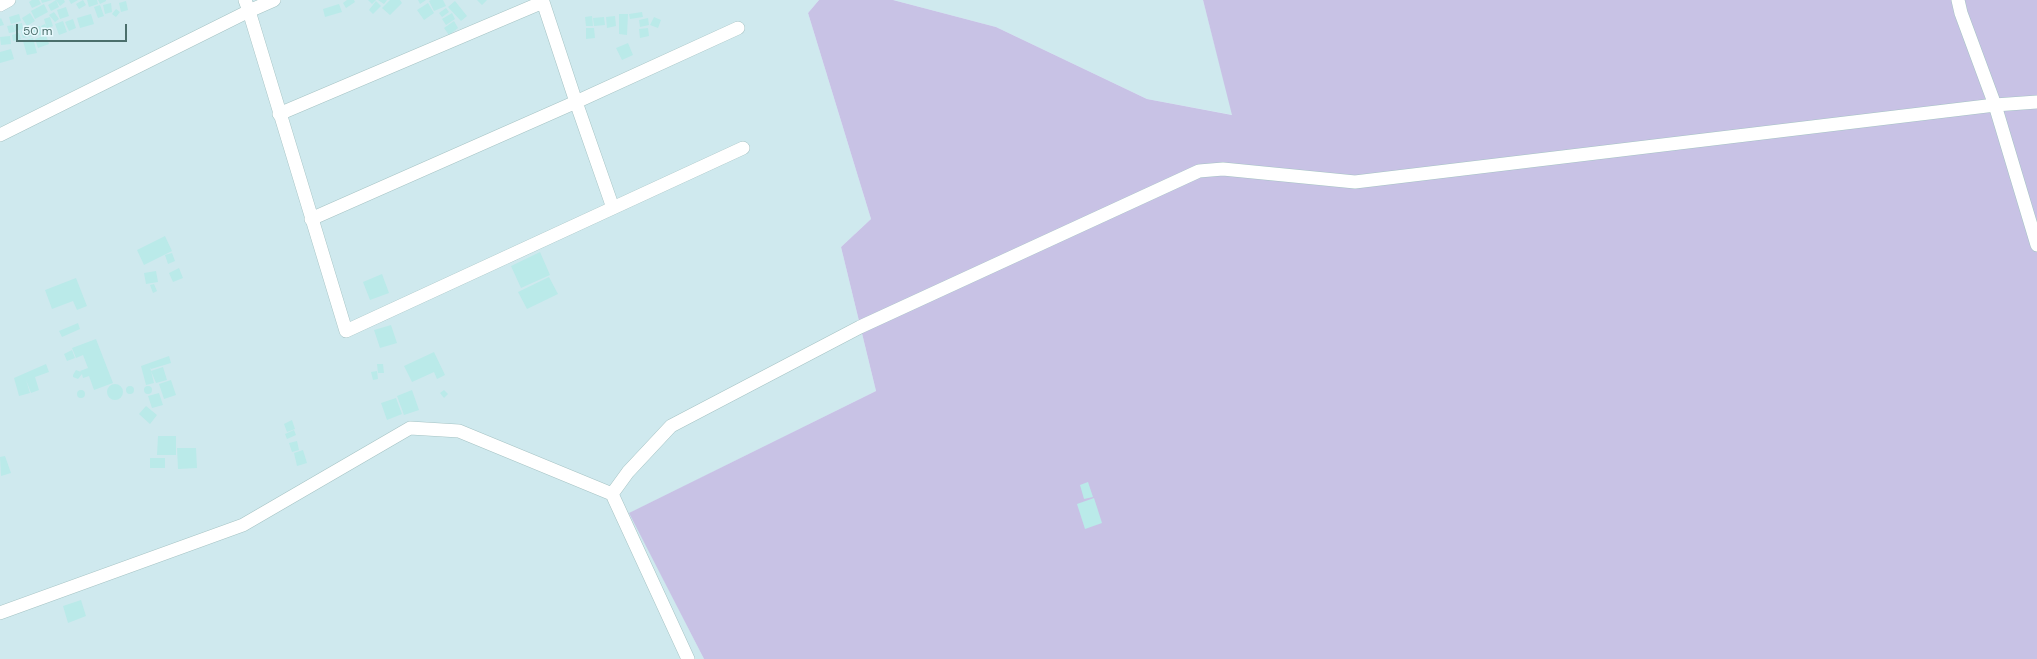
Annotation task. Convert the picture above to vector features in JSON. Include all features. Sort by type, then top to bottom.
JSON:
[{"type":"street","points":[[0,4],[8,0]]},
{"type":"street","points":[[0,135],[247,5],[274,0]]},
{"type":"street","points":[[1958,0],[1995,105],[2037,245]]},
{"type":"street","points":[[279,114],[545,1],[576,102],[613,208]]},
{"type":"street","points":[[247,5],[346,331],[743,148]]},
{"type":"street","points":[[311,219],[576,102],[738,28]]},
{"type":"street","points":[[612,494],[628,472],[671,426],[860,327],[1199,171],[1223,169],[1355,182],[1995,105],[2037,102]]},
{"type":"street","points":[[0,613],[243,525],[410,428],[459,431],[612,494],[688,659]]},
{"type":"shaded area","points":[[0,0],[819,0],[808,13],[871,219],[841,247],[876,391],[630,513],[704,659],[0,659]]},
{"type":"shaded area","points":[[819,0],[893,0],[996,27],[1147,99],[1232,115],[1203,0],[2037,0],[2037,659],[704,659],[629,513],[876,391],[841,247],[871,219],[808,13]]},
{"type":"shaded area","points":[[893,0],[1203,0],[1233,115],[1147,99],[996,27]]},
{"type":"building","points":[[32,0],[39,0],[41,4],[32,8],[29,2]]},
{"type":"building","points":[[41,0],[52,0],[42,3]]},
{"type":"building","points":[[56,0],[64,0],[65,2],[60,6]]},
{"type":"building","points":[[56,0],[59,7],[51,11],[48,5]]},
{"type":"building","points":[[69,0],[78,0],[71,4]]},
{"type":"building","points":[[83,0],[86,5],[79,9],[76,4]]},
{"type":"building","points":[[87,0],[97,0],[98,4],[89,7]]},
{"type":"building","points":[[98,0],[106,0],[106,1],[100,4]]},
{"type":"building","points":[[347,0],[354,0],[355,2],[346,8],[343,3]]},
{"type":"building","points":[[368,0],[376,0],[372,4]]},
{"type":"building","points":[[378,0],[387,0],[384,4]]},
{"type":"building","points":[[390,0],[400,0],[402,3],[390,15],[382,8]]},
{"type":"building","points":[[418,0],[426,0],[420,4]]},
{"type":"building","points":[[443,0],[446,6],[434,11],[429,1]]},
{"type":"building","points":[[477,0],[487,0],[482,5]]},
{"type":"building","points":[[126,1],[128,10],[121,12],[119,3]]},
{"type":"building","points":[[376,1],[381,6],[373,14],[369,10]]},
{"type":"building","points":[[455,1],[467,16],[461,21],[448,7]]},
{"type":"building","points":[[111,3],[112,12],[105,14],[103,5]]},
{"type":"building","points":[[428,3],[434,13],[424,20],[417,10]]},
{"type":"building","points":[[44,4],[48,12],[35,19],[31,11]]},
{"type":"building","points":[[339,4],[342,12],[325,17],[323,9]]},
{"type":"building","points":[[100,5],[104,16],[98,18],[94,7]]},
{"type":"building","points":[[66,7],[69,16],[60,19],[57,10]]},
{"type":"building","points":[[446,8],[449,12],[442,17],[439,13]]},
{"type":"building","points":[[116,9],[120,12],[116,17],[112,14]]},
{"type":"building","points":[[54,12],[59,19],[55,22],[49,15]]},
{"type":"building","points":[[642,12],[643,17],[630,19],[629,14]]},
{"type":"building","points":[[30,13],[35,21],[27,26],[22,18]]},
{"type":"building","points":[[452,13],[455,19],[446,25],[442,19]]},
{"type":"building","points":[[19,14],[21,21],[11,24],[9,17]]},
{"type":"building","points":[[91,14],[94,24],[80,28],[77,18]]},
{"type":"building","points":[[619,14],[628,14],[627,35],[619,34]]},
{"type":"building","points":[[592,16],[593,26],[586,26],[585,17]]},
{"type":"building","points":[[615,16],[616,26],[607,28],[606,17]]},
{"type":"building","points":[[50,17],[53,26],[47,29],[44,19]]},
{"type":"building","points":[[604,17],[605,25],[594,26],[593,18]]},
{"type":"building","points":[[654,17],[661,20],[658,28],[650,25]]},
{"type":"building","points":[[1,18],[4,25],[0,26],[0,19]]},
{"type":"building","points":[[648,18],[649,25],[640,27],[639,20]]},
{"type":"building","points":[[73,19],[76,28],[69,31],[65,22]]},
{"type":"building","points":[[63,21],[67,32],[59,35],[55,24]]},
{"type":"building","points":[[454,21],[458,28],[449,35],[444,28]]},
{"type":"building","points":[[22,23],[23,29],[15,31],[14,25]]},
{"type":"building","points":[[45,24],[47,29],[42,31],[41,26]]},
{"type":"building","points":[[13,25],[15,32],[9,33],[7,26]]},
{"type":"building","points":[[40,26],[41,35],[34,36],[32,28]]},
{"type":"building","points":[[586,28],[594,28],[595,38],[586,39]]},
{"type":"building","points":[[648,28],[649,36],[640,38],[639,29]]},
{"type":"building","points":[[31,29],[33,36],[23,38],[21,31]]},
{"type":"building","points":[[19,33],[21,39],[13,41],[12,35]]},
{"type":"building","points":[[46,35],[49,44],[38,48],[35,39]]},
{"type":"building","points":[[10,36],[11,44],[1,45],[0,37]]},
{"type":"building","points":[[33,38],[37,53],[27,55],[23,41]]},
{"type":"building","points":[[628,43],[633,55],[622,60],[616,48]]},
{"type":"building","points":[[11,49],[14,59],[0,63],[0,52]]},
{"type":"building","points":[[165,236],[172,251],[144,265],[137,250]]},
{"type":"building","points":[[540,252],[550,275],[521,288],[511,266]]},
{"type":"building","points":[[172,253],[175,261],[168,264],[165,255]]},
{"type":"building","points":[[179,268],[183,278],[173,282],[169,273]]},
{"type":"building","points":[[156,271],[158,282],[146,284],[144,273]]},
{"type":"building","points":[[382,274],[389,293],[370,300],[363,282]]},
{"type":"building","points":[[549,277],[558,294],[527,309],[518,292]]},
{"type":"building","points":[[76,278],[87,306],[77,310],[73,301],[52,309],[45,290]]},
{"type":"building","points":[[154,284],[157,291],[153,293],[150,285]]},
{"type":"building","points":[[78,323],[80,329],[62,337],[59,331]]},
{"type":"building","points":[[391,325],[397,343],[380,348],[374,330]]},
{"type":"building","points":[[96,339],[113,383],[94,390],[89,376],[83,378],[82,374],[78,379],[73,377],[76,370],[81,372],[80,371],[88,368],[83,355],[76,358],[72,348]]},
{"type":"building","points":[[72,350],[75,358],[67,361],[64,354]]},
{"type":"building","points":[[434,352],[445,375],[437,379],[434,372],[412,382],[404,366]]},
{"type":"building","points":[[169,356],[171,363],[151,369],[150,367],[154,383],[146,385],[141,366]]},
{"type":"building","points":[[46,364],[49,372],[35,377],[39,390],[31,393],[26,380],[30,393],[19,396],[14,378]]},
{"type":"building","points":[[377,364],[383,364],[384,373],[378,373]]},
{"type":"building","points":[[163,367],[167,380],[156,383],[151,371]]},
{"type":"building","points":[[377,371],[378,379],[373,380],[371,372]]},
{"type":"building","points":[[171,380],[176,395],[164,399],[159,384]]},
{"type":"building","points":[[115,384],[122,389],[123,392],[118,399],[115,400],[108,395],[107,392],[112,385]]},
{"type":"building","points":[[128,386],[132,386],[134,390],[132,394],[128,394],[126,392],[126,388]]},
{"type":"building","points":[[148,386],[151,387],[151,393],[148,394],[145,393],[144,390],[145,387]]},
{"type":"building","points":[[81,390],[84,391],[84,397],[81,398],[78,397],[77,394],[78,391]]},
{"type":"building","points":[[412,390],[419,410],[404,415],[397,396]]},
{"type":"building","points":[[444,390],[448,394],[444,398],[440,393]]},
{"type":"building","points":[[159,393],[163,405],[152,408],[148,396]]},
{"type":"building","points":[[396,398],[402,414],[387,420],[381,403]]},
{"type":"building","points":[[146,406],[157,415],[150,424],[139,414]]},
{"type":"building","points":[[292,420],[295,429],[287,432],[284,424]]},
{"type":"building","points":[[294,430],[296,435],[287,439],[285,434]]},
{"type":"building","points":[[158,436],[176,436],[176,455],[157,455]]},
{"type":"building","points":[[297,441],[299,450],[292,452],[289,443]]},
{"type":"building","points":[[177,448],[196,448],[197,468],[178,469]]},
{"type":"building","points":[[303,450],[307,463],[297,466],[294,453]]},
{"type":"building","points":[[5,456],[11,473],[1,476],[0,457]]},
{"type":"building","points":[[150,458],[165,458],[165,468],[150,468]]},
{"type":"building","points":[[1088,482],[1093,497],[1084,499],[1080,485]]},
{"type":"building","points":[[1094,498],[1102,523],[1085,529],[1077,504]]},
{"type":"building","points":[[81,600],[86,616],[68,623],[63,606]]}]
